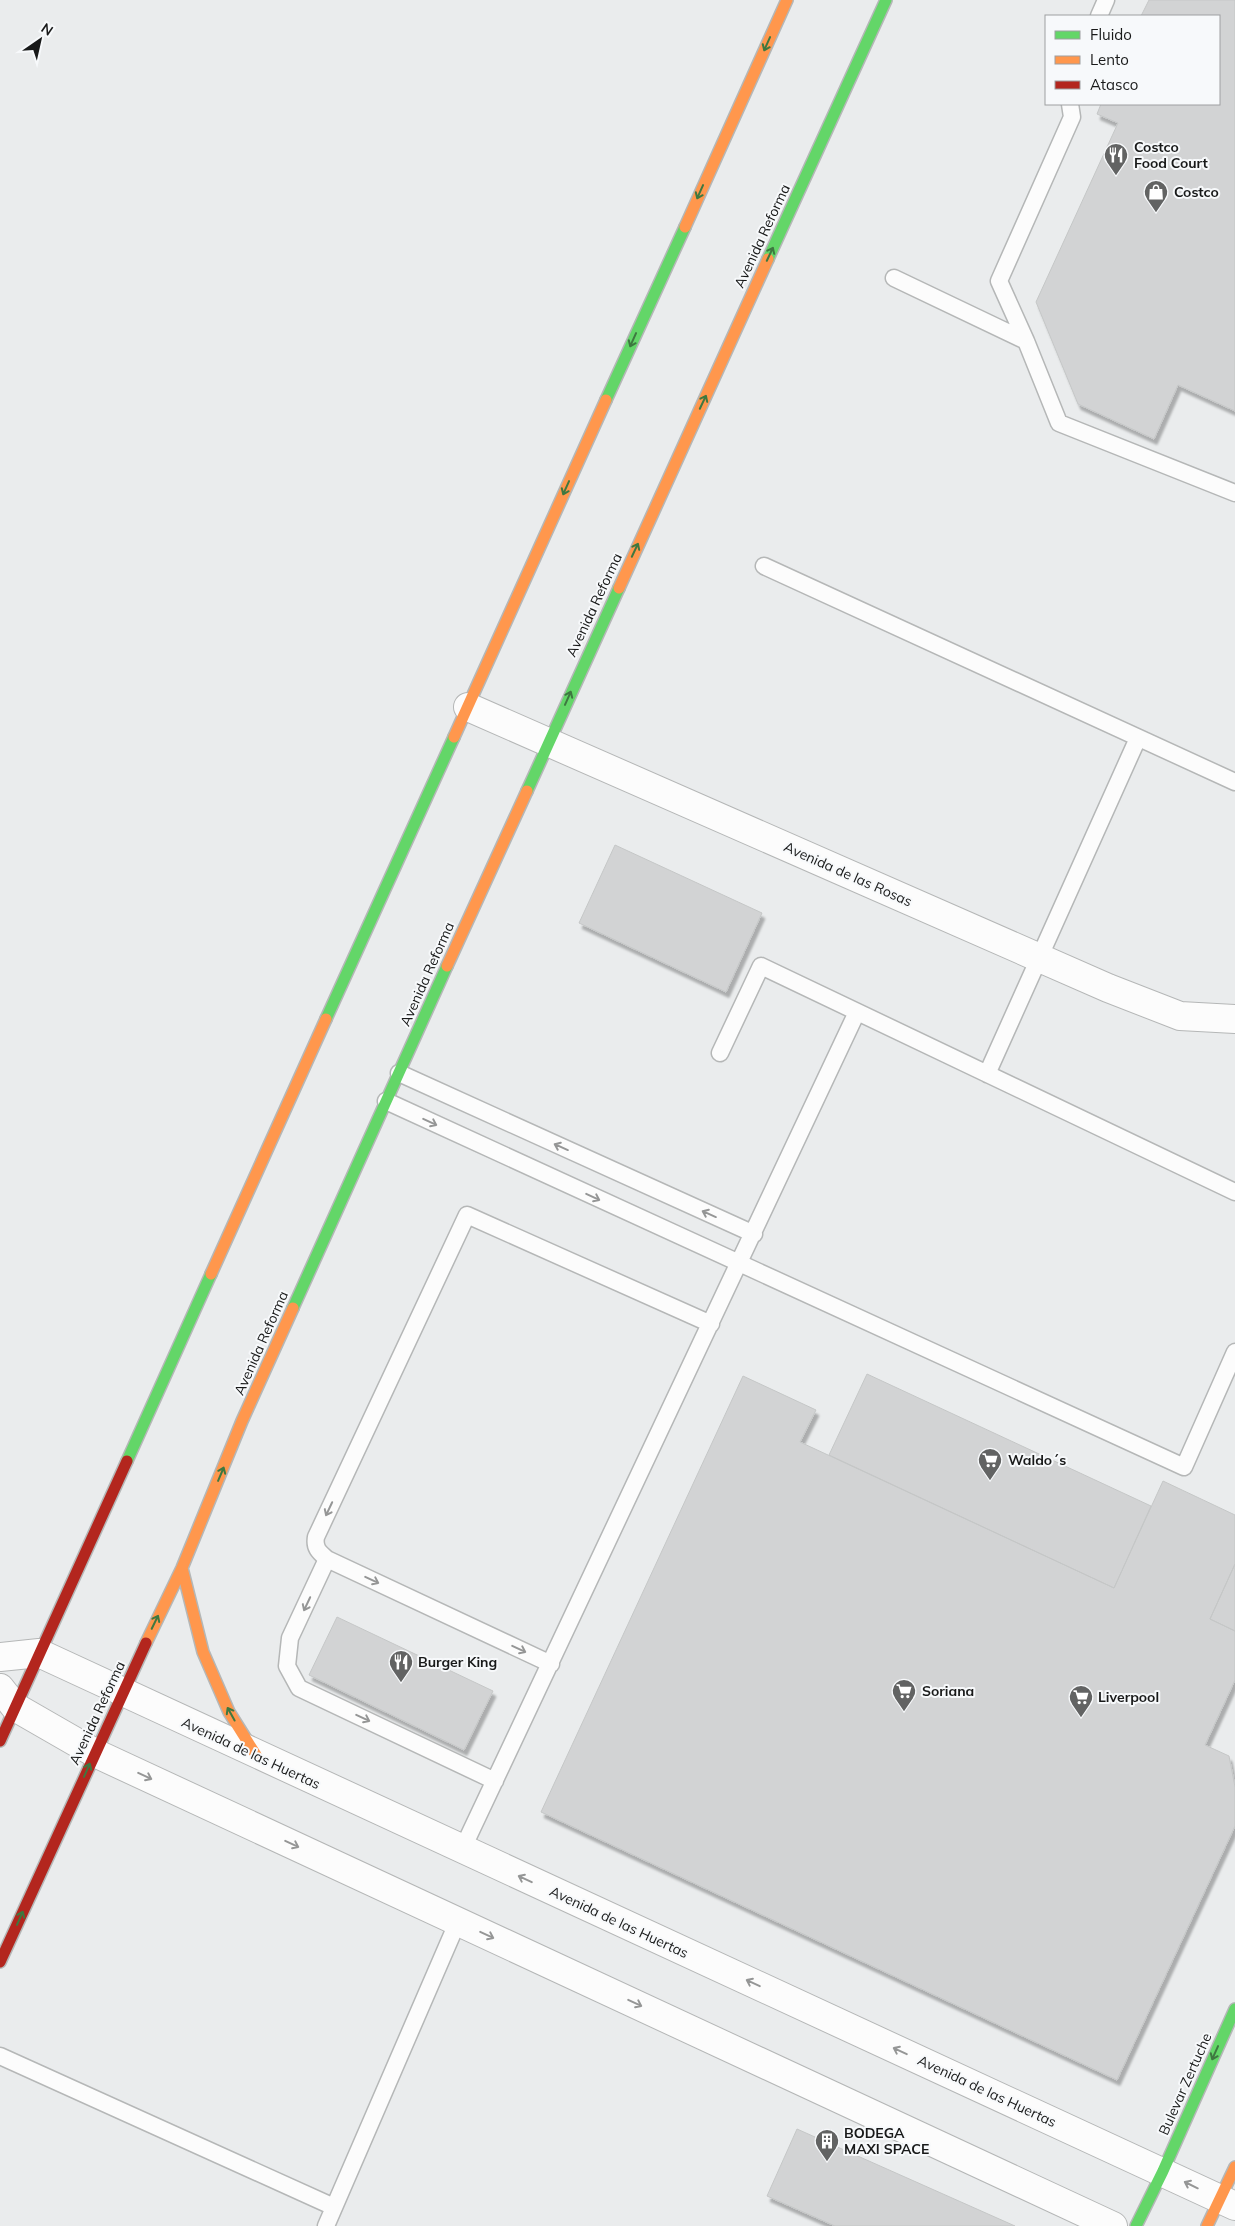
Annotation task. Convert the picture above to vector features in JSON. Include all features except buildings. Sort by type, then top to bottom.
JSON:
[{"type":"main road","points":[[0,1741],[8,1698],[39,1653],[787,0]]},
{"type":"main road","name":"Avenida Reforma","points":[[0,1962],[122,1693],[182,1568],[242,1422],[398,1073],[886,0]]},
{"type":"main road","points":[[182,1568],[203,1652],[229,1712],[256,1755]]},
{"type":"main road","name":"Bulevar Zertuche","points":[[1136,2226],[1163,2171],[1235,2009]]},
{"type":"main road","points":[[1207,2226],[1228,2202],[1235,2167]]},
{"type":"street","name":"Avenida de las Rosas","points":[[468,707],[1108,988],[1180,1016],[1235,1019]]},
{"type":"street","points":[[0,1657],[39,1653]]},
{"type":"street","name":"Avenida de las Huertas","points":[[39,1653],[256,1755],[1228,2202]]},
{"type":"street","points":[[8,1698],[95,1753],[1113,2226]]},
{"type":"lane","points":[[1099,15],[1106,0]]},
{"type":"lane","points":[[1070,105],[1072,117],[999,282],[1026,341],[1059,423],[1235,493]]},
{"type":"lane","points":[[894,278],[1026,341]]},
{"type":"lane","points":[[764,566],[1235,782]]},
{"type":"lane","points":[[988,1074],[1138,738]]},
{"type":"lane","points":[[720,1053],[761,966],[1235,1192]]},
{"type":"lane","points":[[462,1850],[857,1012]]},
{"type":"lane","points":[[398,1073],[754,1234]]},
{"type":"lane","points":[[386,1101],[739,1265],[1184,1467],[1235,1352]]},
{"type":"lane","points":[[550,1664],[327,1559],[319,1552],[315,1544],[316,1536],[467,1215],[711,1324]]},
{"type":"lane","points":[[327,1559],[290,1638],[287,1666],[299,1688],[495,1781]]},
{"type":"lane","points":[[326,2226],[458,1921]]},
{"type":"lane","points":[[0,2056],[334,2207]]},
{"type":"traffic: fast","points":[[768,259],[886,0]]},
{"type":"traffic: fast","points":[[606,400],[685,227]]},
{"type":"traffic: fast","points":[[527,791],[619,588]]},
{"type":"traffic: fast","points":[[326,1019],[454,737]]},
{"type":"traffic: fast","points":[[293,1308],[447,966]]},
{"type":"traffic: fast","points":[[127,1461],[211,1274]]},
{"type":"traffic: fast","points":[[1136,2226],[1163,2171],[1235,2009]]},
{"type":"traffic: slow","points":[[685,227],[787,0]]},
{"type":"traffic: slow","points":[[619,588],[768,259]]},
{"type":"traffic: slow","points":[[454,737],[606,400]]},
{"type":"traffic: slow","points":[[447,966],[527,791]]},
{"type":"traffic: slow","points":[[211,1274],[326,1019]]},
{"type":"traffic: slow","points":[[146,1643],[182,1568],[242,1421],[293,1308]]},
{"type":"traffic: slow","points":[[182,1568],[203,1652],[229,1712],[256,1755]]},
{"type":"traffic: slow","points":[[1207,2226],[1235,2167]]},
{"type":"traffic: jam","points":[[0,1741],[127,1461]]},
{"type":"traffic: jam","points":[[0,1962],[146,1643]]},
{"type":"place","name":"Costco Food Court","points":[[1116,176]]},
{"type":"place","name":"Costco","points":[[1156,213]]},
{"type":"place","name":"Waldo´s","points":[[990,1481]]},
{"type":"place","name":"Burger King","points":[[401,1683]]},
{"type":"place","name":"Soriana","points":[[904,1712]]},
{"type":"place","name":"Liverpool","points":[[1081,1718]]},
{"type":"place","name":"BODEGA MAXI SPACE","points":[[827,2162]]}]
